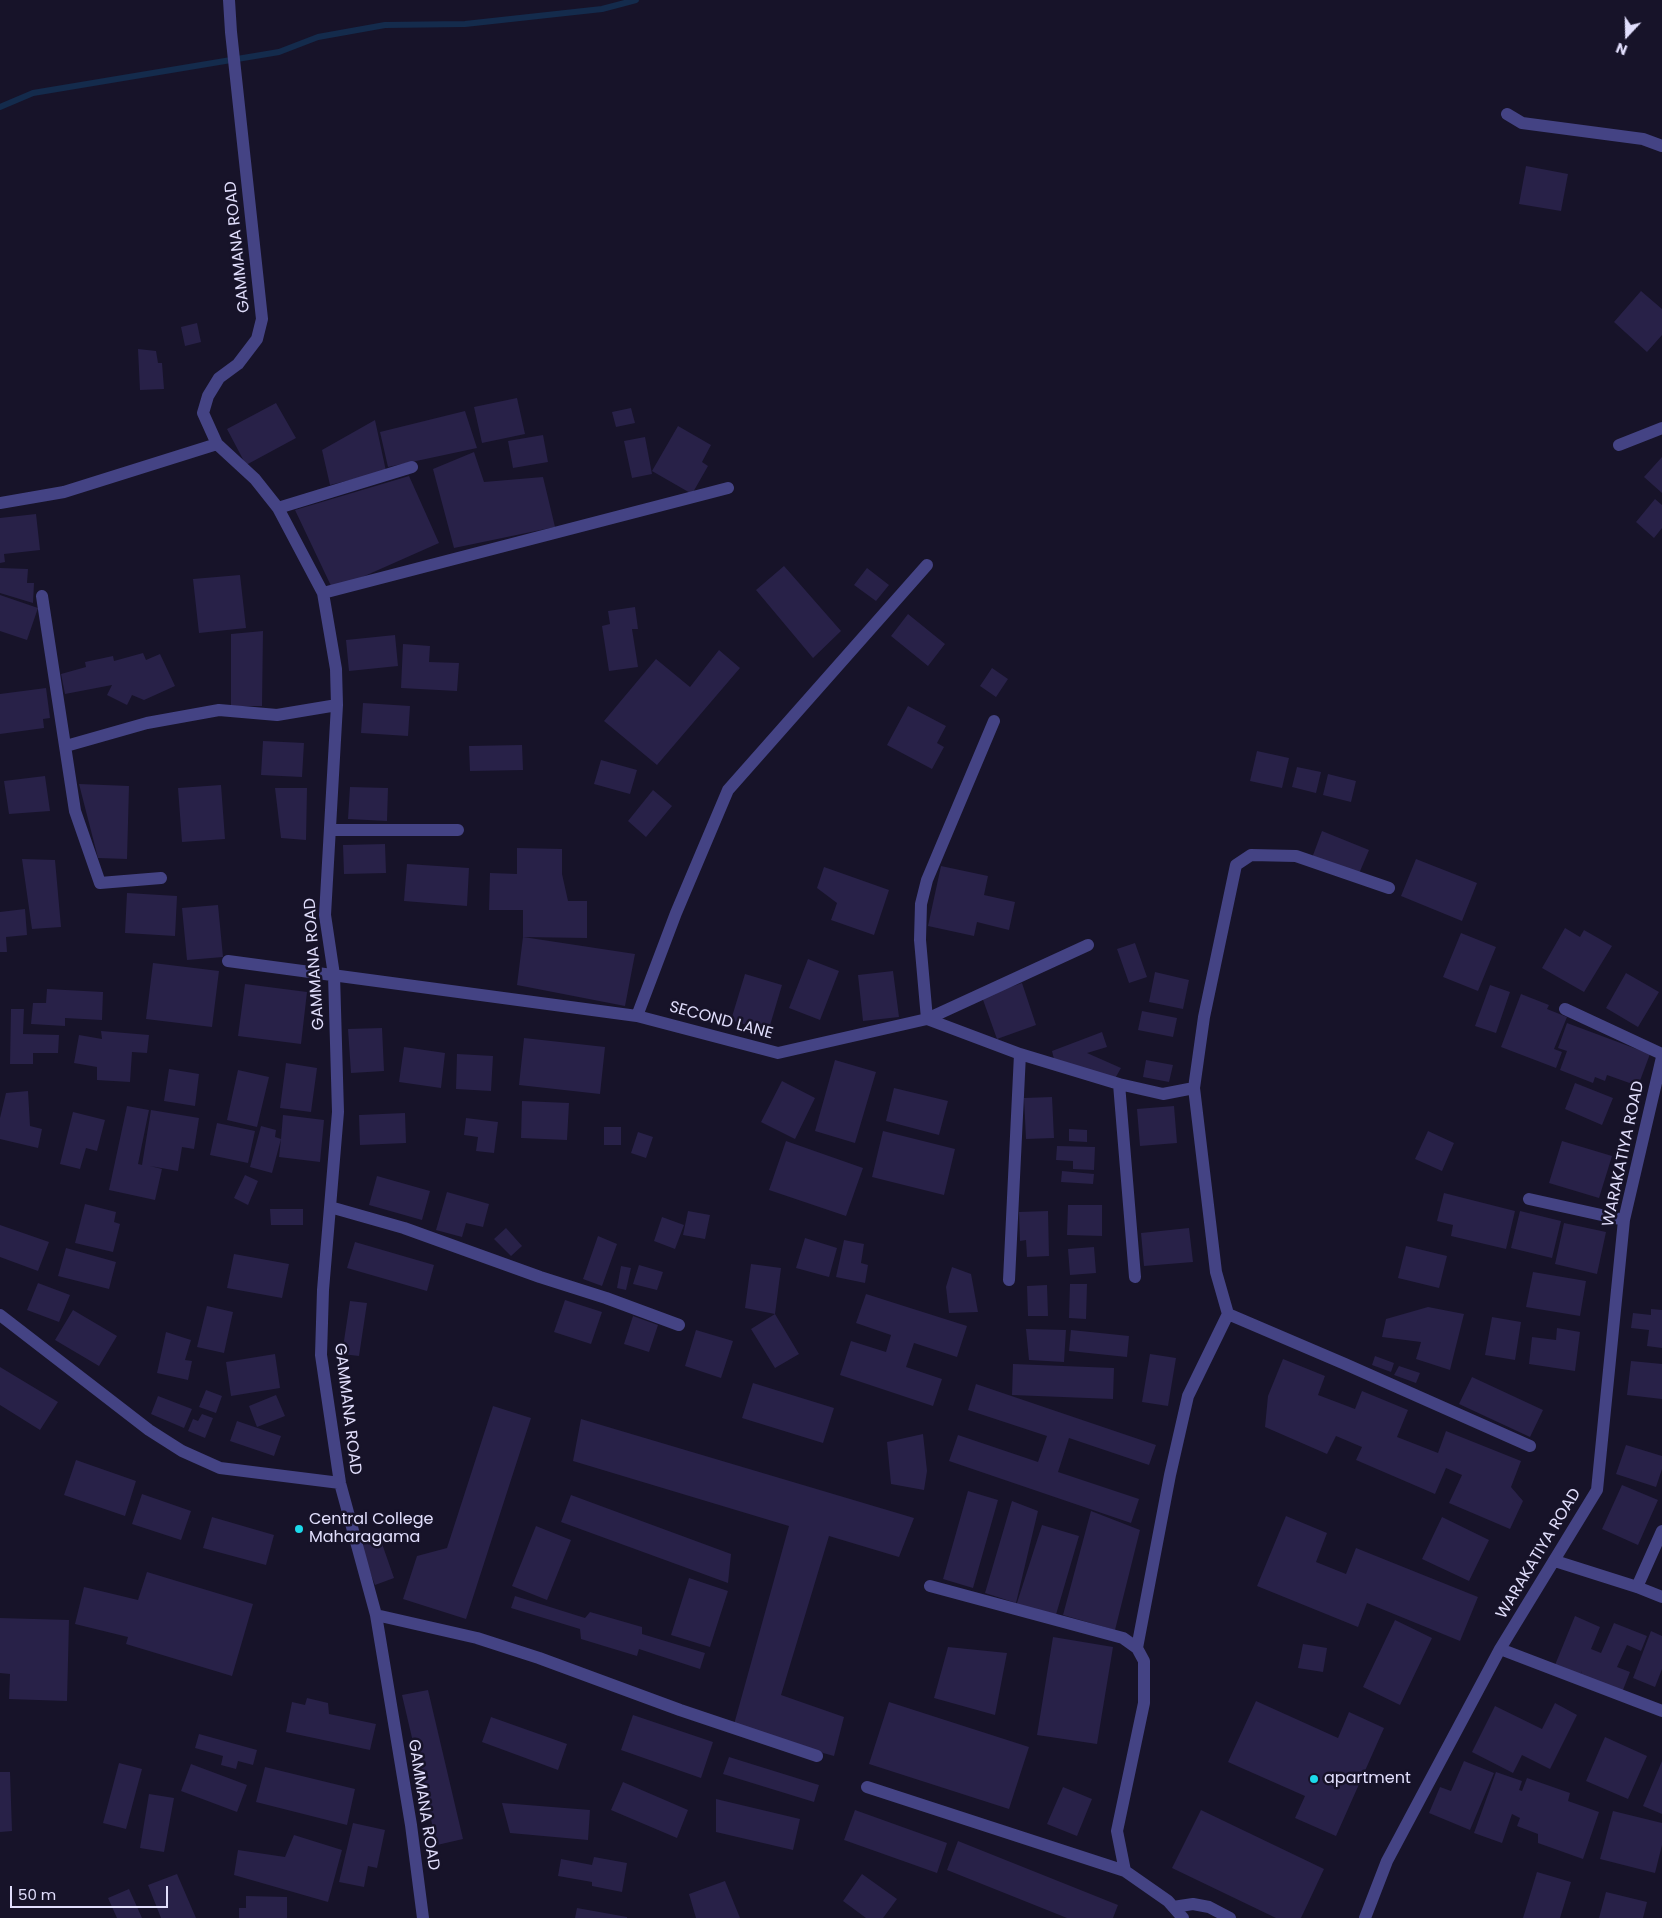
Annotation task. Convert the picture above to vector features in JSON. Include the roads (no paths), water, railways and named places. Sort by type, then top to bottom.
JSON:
[{"type":"street","name":"GAMMANA ROAD","points":[[229,0],[262,319],[257,340],[238,364],[218,378],[208,396],[202,413],[217,444],[255,479],[278,508],[324,593],[336,669],[337,705],[325,915],[334,975],[338,1112],[323,1290],[320,1355],[340,1483],[376,1615],[411,1825],[423,1918]]},
{"type":"street","points":[[1507,114],[1522,123],[1643,139],[1662,146]]},
{"type":"street","points":[[1619,445],[1662,428]]},
{"type":"street","points":[[0,504],[64,492],[217,444]]},
{"type":"street","points":[[278,508],[412,467]]},
{"type":"street","points":[[324,593],[728,488]]},
{"type":"street","points":[[637,1016],[676,913],[728,790],[927,565]]},
{"type":"street","points":[[42,596],[75,811],[100,883],[161,878]]},
{"type":"street","points":[[66,746],[147,722],[219,710],[277,715],[337,705]]},
{"type":"street","points":[[994,721],[927,880],[922,904],[920,940],[927,1018],[1020,1054],[1119,1084],[1163,1094],[1194,1088]]},
{"type":"street","points":[[330,830],[458,830]]},
{"type":"street","points":[[1137,1648],[1170,1475],[1188,1396],[1228,1314],[1216,1272],[1194,1088],[1204,1017],[1236,865],[1251,855],[1296,856],[1389,888]]},
{"type":"street","name":"SECOND LANE","points":[[228,960],[637,1016],[778,1053],[927,1018],[1088,945]]},
{"type":"street","points":[[1565,1009],[1662,1056]]},
{"type":"street","points":[[1008,1280],[1020,1054]]},
{"type":"street","name":"WARAKATIYA ROAD","points":[[1364,1918],[1387,1861],[1500,1649],[1597,1490],[1624,1220],[1662,1056]]},
{"type":"street","points":[[1119,1084],[1135,1277]]},
{"type":"street","points":[[1529,1199],[1624,1220]]},
{"type":"street","points":[[330,1208],[404,1228],[679,1325]]},
{"type":"street","points":[[1228,1314],[1530,1446]]},
{"type":"street","points":[[0,1315],[148,1430],[182,1451],[220,1468],[340,1483]]},
{"type":"street","points":[[1637,1587],[1662,1531]]},
{"type":"street","points":[[1555,1561],[1637,1587],[1662,1597]]},
{"type":"street","points":[[930,1586],[1123,1638],[1137,1648],[1144,1661],[1144,1703],[1117,1831],[1125,1871]]},
{"type":"street","points":[[376,1615],[477,1638],[817,1756]]},
{"type":"street","points":[[1500,1649],[1662,1711]]},
{"type":"street","points":[[867,1787],[1125,1871],[1168,1901],[1183,1918]]},
{"type":"street","points":[[1173,1907],[1193,1904],[1209,1908],[1230,1918]]},
{"type":"waterway","points":[[0,107],[33,93],[279,52],[318,37],[385,25],[465,24],[602,9],[636,0]]},
{"type":"place","name":"Central College Maharagama","points":[[299,1529]]},
{"type":"place","name":"apartment","points":[[1314,1779]]}]
